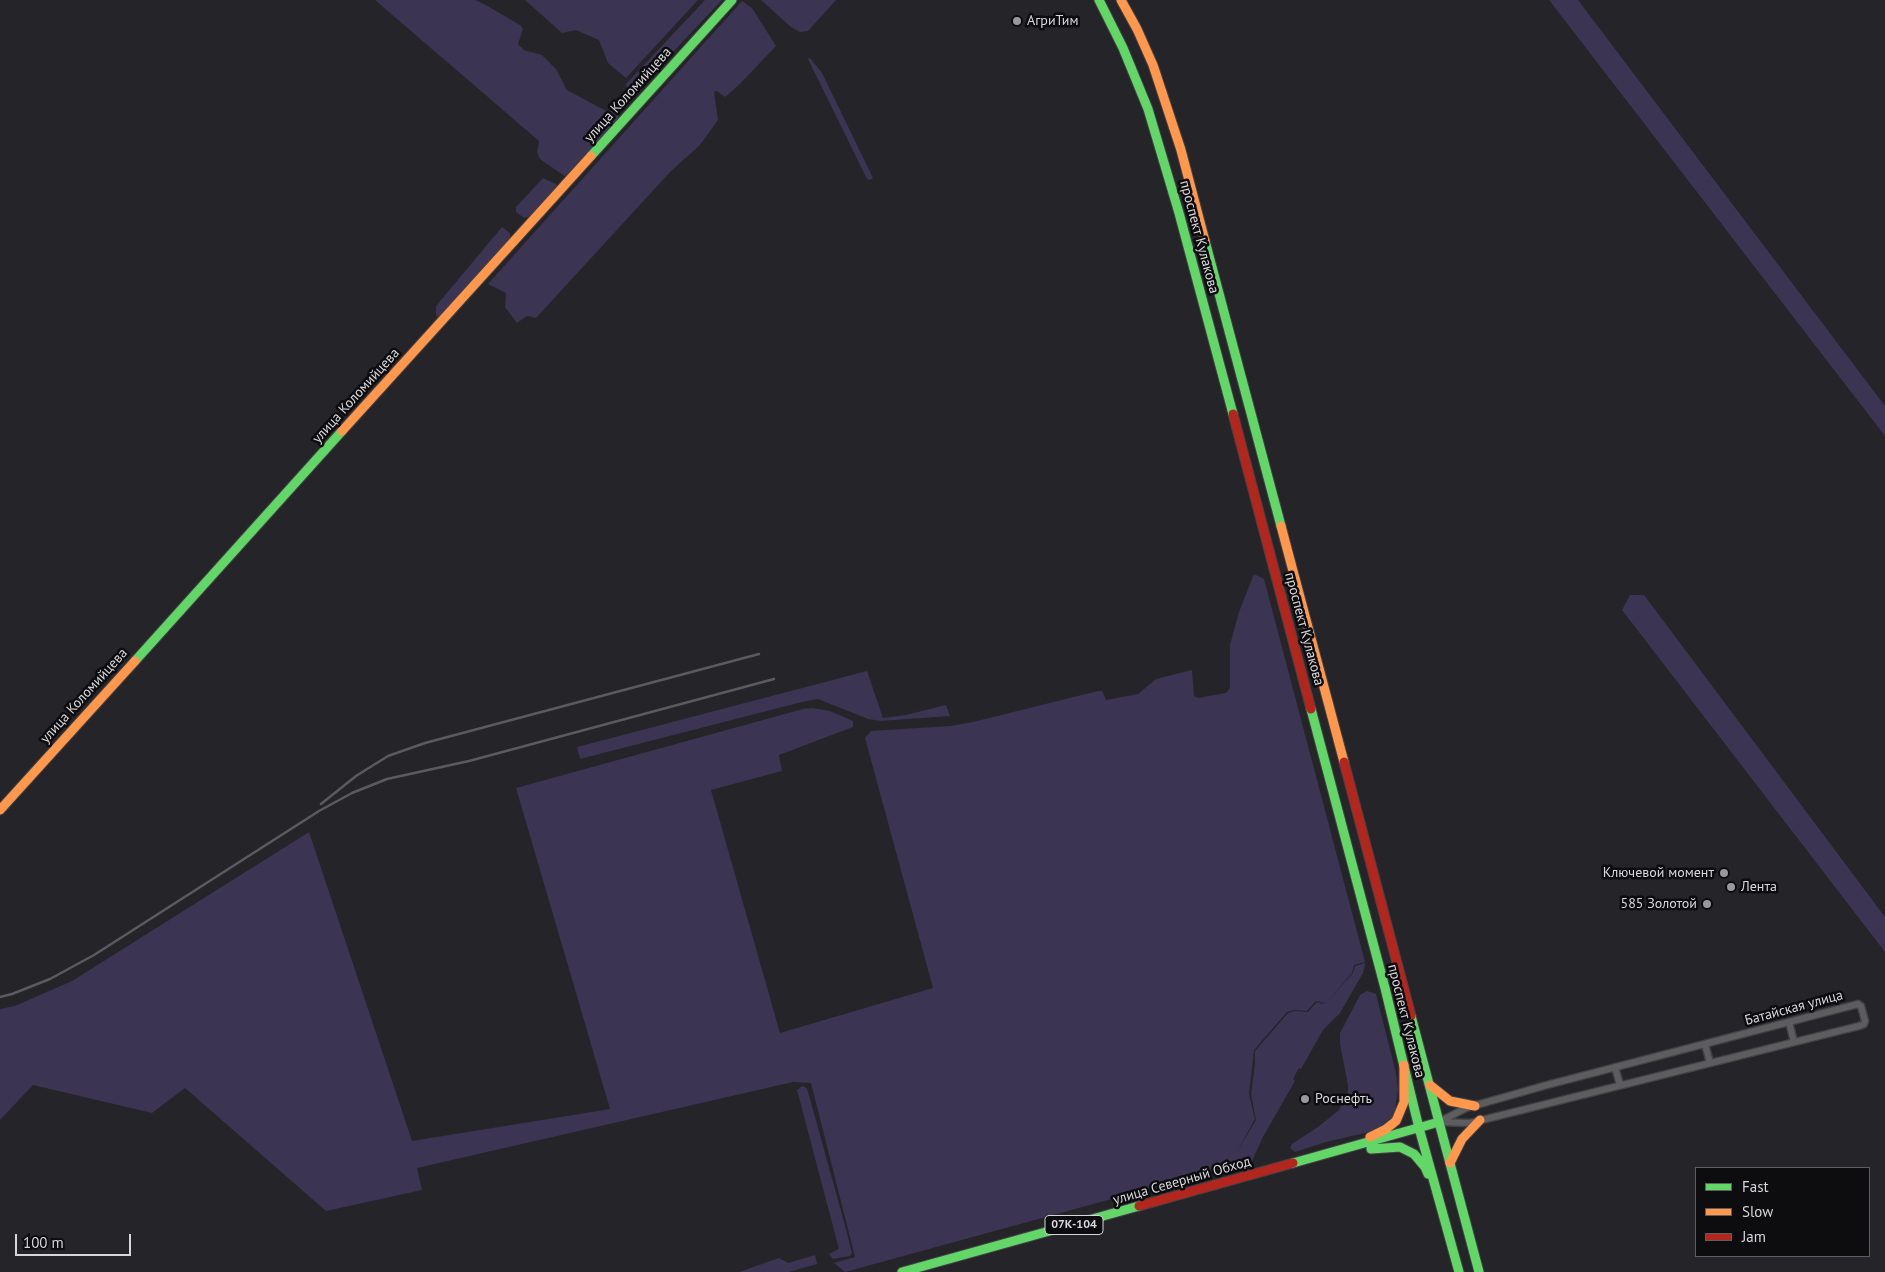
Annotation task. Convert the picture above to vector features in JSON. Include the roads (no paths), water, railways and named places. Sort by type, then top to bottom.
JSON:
[{"type":"main road","name":"улица Коломийцева","points":[[0,810],[732,0]]},
{"type":"main road","name":"проспект Кулакова","points":[[1099,0],[1111,21],[1138,83],[1148,109],[1169,179],[1264,531],[1419,1128],[1459,1272]]},
{"type":"main road","name":"проспект Кулакова","points":[[1121,0],[1137,29],[1153,65],[1181,150],[1479,1272]]},
{"type":"main road","points":[[1360,1146],[1372,1136],[1386,1130],[1396,1121],[1404,1102],[1404,1066]]},
{"type":"main road","points":[[1429,1084],[1450,1101],[1475,1106]]},
{"type":"main road","points":[[1450,1163],[1462,1139],[1480,1120]]},
{"type":"main road","name":"улица Северный Обход","points":[[902,1272],[1360,1146],[1439,1122]]},
{"type":"main road","points":[[1360,1146],[1370,1149],[1383,1146],[1400,1146],[1414,1154],[1425,1167],[1441,1205]]},
{"type":"street","name":"Батайская улица","points":[[1858,1004],[1861,1006],[1864,1024],[1470,1123],[1439,1122],[1466,1108],[1615,1067],[1858,1004]]},
{"type":"street","points":[[1789,1022],[1794,1042]]},
{"type":"street","points":[[1705,1044],[1710,1062]]},
{"type":"street","points":[[1615,1067],[1620,1085]]},
{"type":"railway","points":[[321,804],[356,776],[388,756],[425,743],[759,654]]},
{"type":"railway","points":[[0,997],[50,979],[94,955],[319,811],[352,793],[387,779],[469,761],[774,679]]},
{"type":"place","name":"АгриТим","points":[[1017,21]]},
{"type":"place","name":"Ключевой момент","points":[[1724,873]]},
{"type":"place","name":"Лента","points":[[1731,887]]},
{"type":"place","name":"585 Золотой","points":[[1707,904]]},
{"type":"place","name":"Роснефть","points":[[1305,1099]]}]
